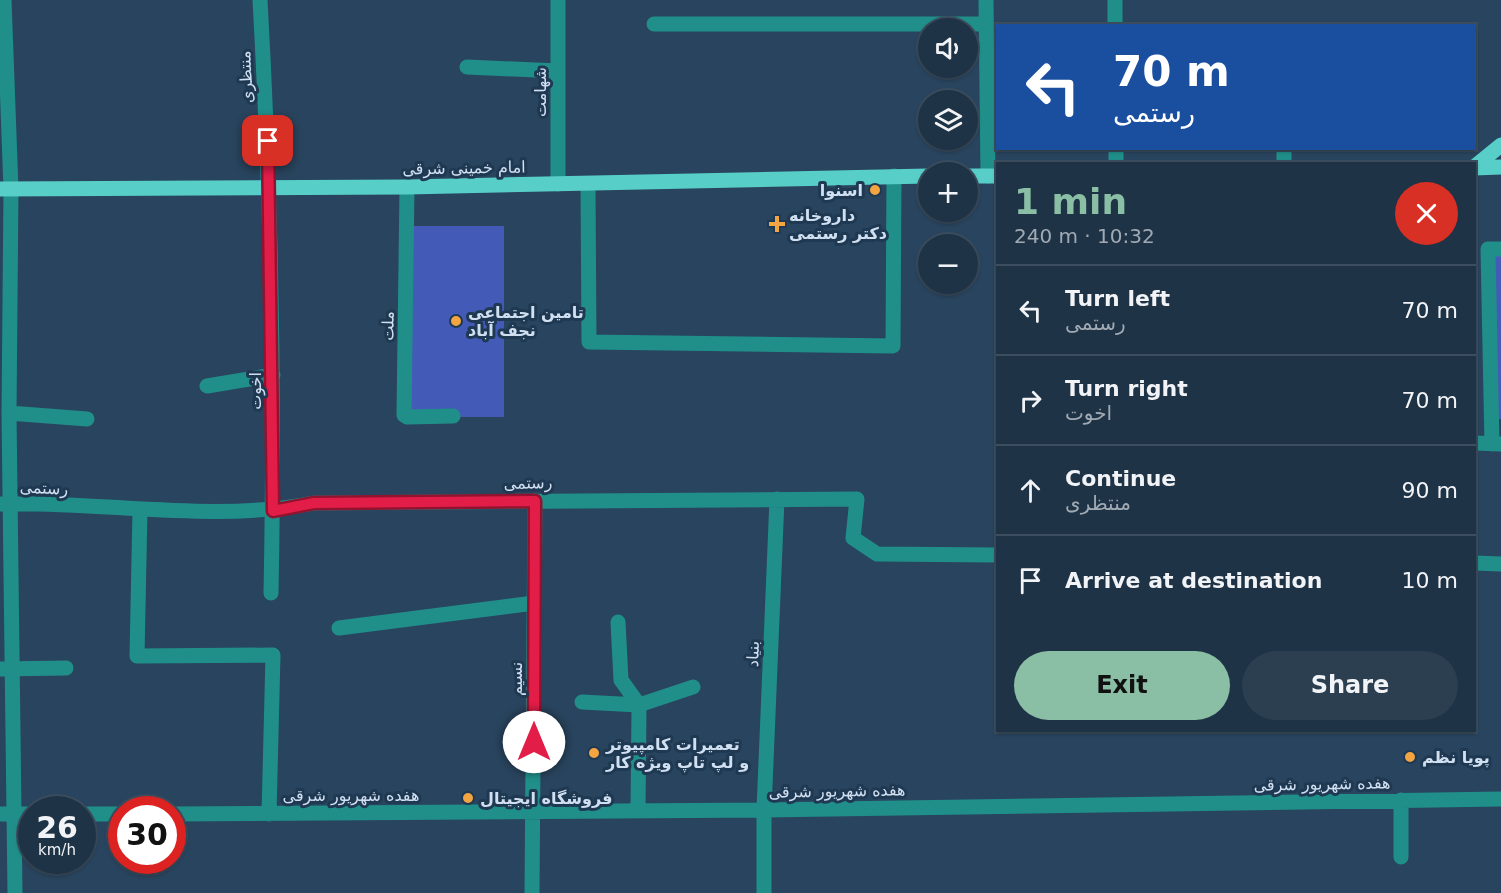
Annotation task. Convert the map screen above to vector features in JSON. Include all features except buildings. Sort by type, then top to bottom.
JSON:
[{"type":"main road","points":[[1476,166],[1501,145]]},
{"type":"main road","points":[[1476,168],[1501,167]]},
{"type":"main road","name":"امام خمینی شرقی","points":[[5,189],[407,187],[918,176]]},
{"type":"street","name":"منتظری","points":[[260,0],[270,188]]},
{"type":"street","name":"شهامت","points":[[558,0],[558,184]]},
{"type":"street","points":[[986,0],[993,176]]},
{"type":"street","points":[[1115,0],[1115,24]]},
{"type":"street","points":[[3,10],[9,413],[5,504],[6,669],[8,814],[15,893]]},
{"type":"street","points":[[654,24],[986,24]]},
{"type":"street","points":[[467,67],[558,71]]},
{"type":"street","points":[[588,184],[589,342],[893,346],[894,176]]},
{"type":"street","name":"ملت","points":[[407,187],[404,415],[453,416]]},
{"type":"street","name":"اخوت","points":[[270,188],[273,375],[271,593]]},
{"type":"street","points":[[1476,443],[1496,444],[1488,249],[1501,249]]},
{"type":"street","points":[[207,386],[273,375]]},
{"type":"street","points":[[9,413],[87,419]]},
{"type":"street","name":"بنیاد","points":[[764,893],[764,810],[777,499]]},
{"type":"street","name":"رستمی","points":[[5,504],[140,510],[273,511],[314,503],[857,499],[853,538],[877,554],[996,555]]},
{"type":"street","name":"نسیم","points":[[532,893],[535,501]]},
{"type":"street","points":[[140,510],[137,656],[273,655],[269,814]]},
{"type":"street","points":[[1476,563],[1501,564]]},
{"type":"street","points":[[339,628],[534,603]]},
{"type":"street","points":[[618,622],[621,680],[639,705],[638,811]]},
{"type":"street","points":[[6,669],[66,668]]},
{"type":"street","points":[[582,702],[639,705],[693,687]]},
{"type":"street","name":"هفده شهریور شرقی","points":[[186,814],[764,810],[1501,799]]},
{"type":"street","points":[[1401,800],[1401,857]]},
{"type":"place","name":"اسنوا","points":[[875,190]]},
{"type":"place","name":"داروخانه دکتر رستمی","points":[[777,224]]},
{"type":"place","name":"تامین اجتماعی نجف آباد","points":[[456,321]]},
{"type":"place","name":"تعمیرات کامپیوتر و لپ تاپ ویژه کار","points":[[594,753]]},
{"type":"place","name":"پویا نظم","points":[[1410,757]]},
{"type":"place","name":"فروشگاه ایجیتال","points":[[468,798]]},
{"type":"route","points":[[268,141],[272,282],[273,511],[314,503],[535,501],[534,742]]}]
